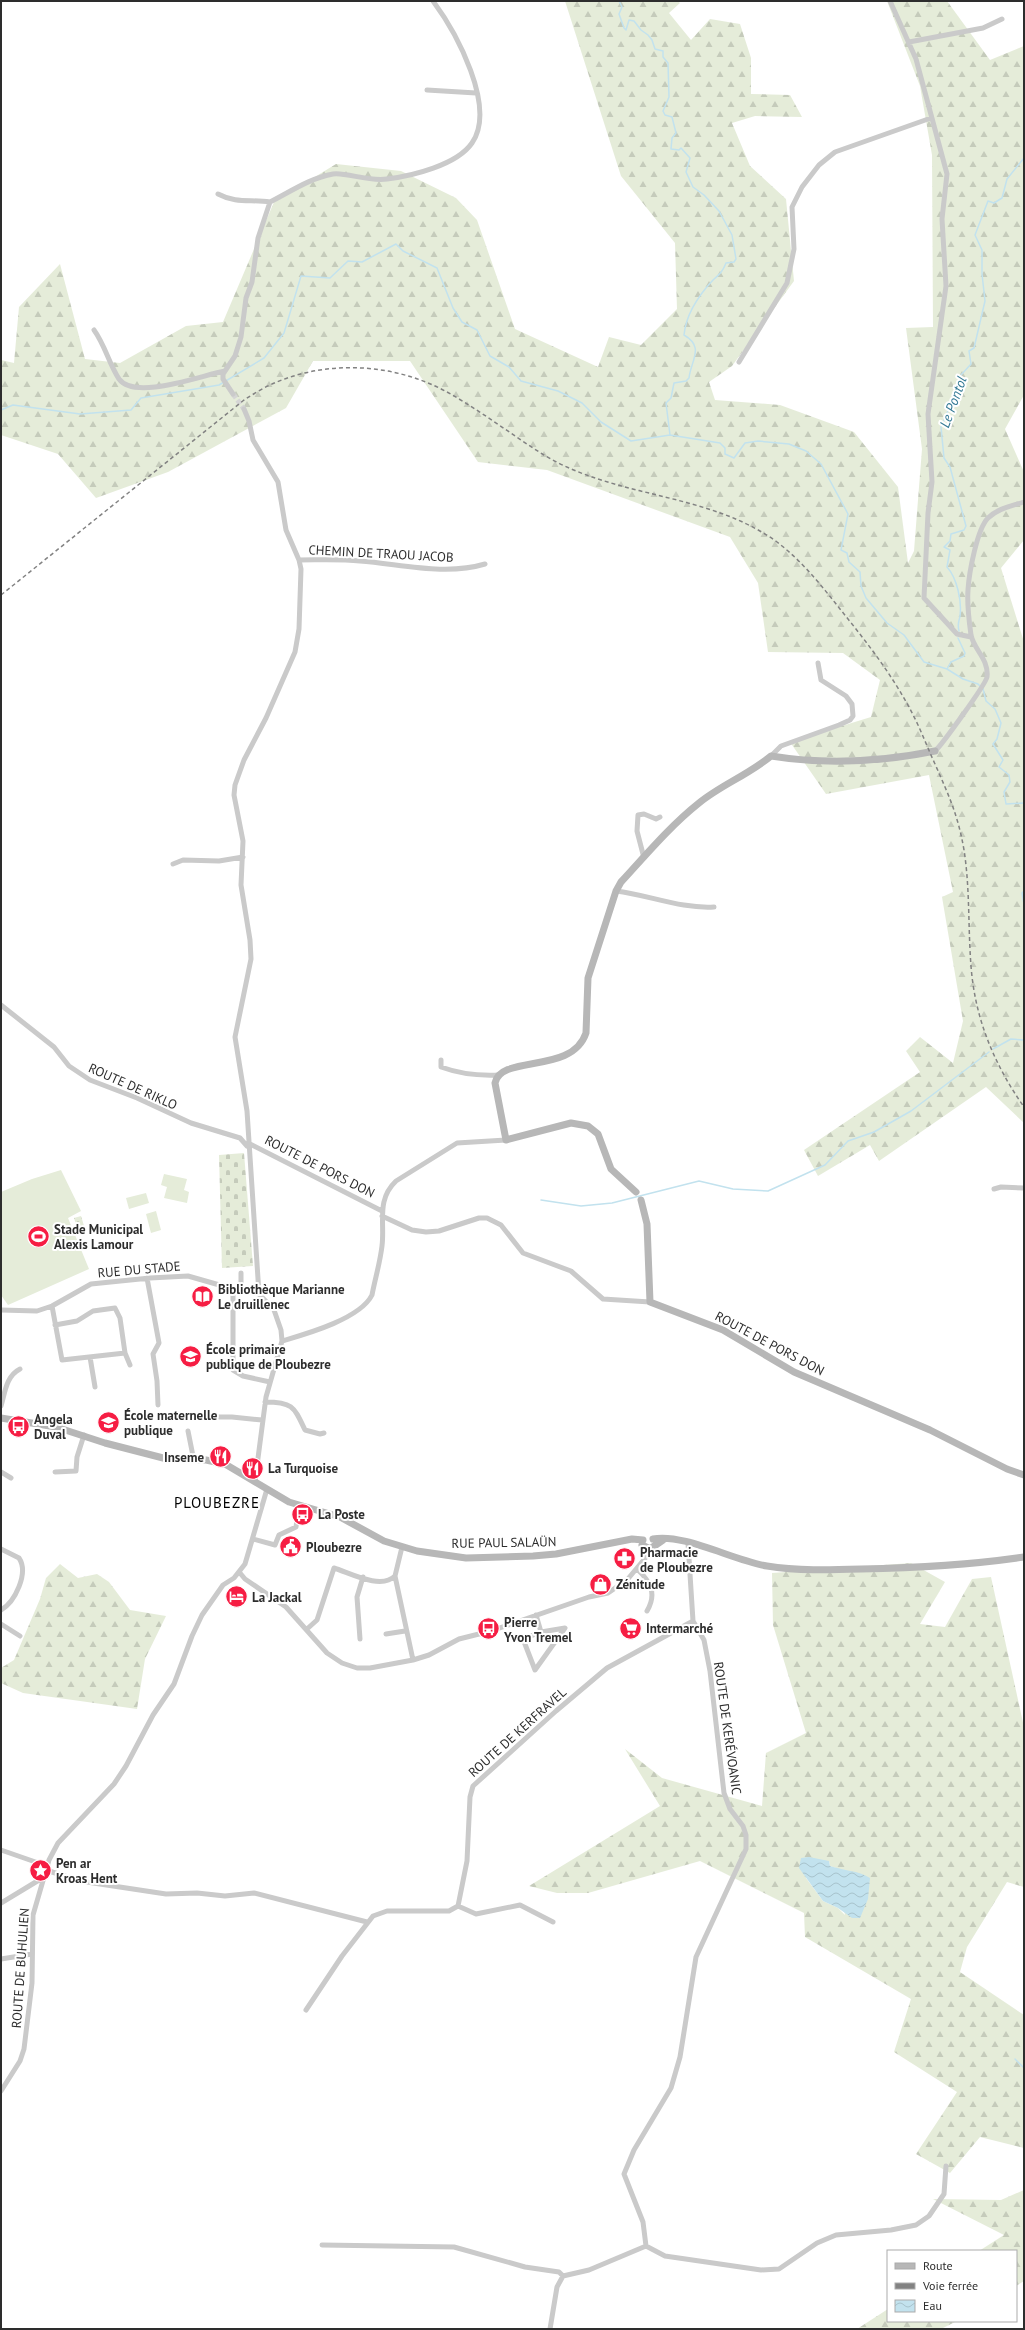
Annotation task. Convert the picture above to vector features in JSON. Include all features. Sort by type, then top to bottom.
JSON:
[{"type":"street","points":[[218,194],[232,201],[258,200],[270,202],[303,184],[334,174],[362,179],[386,180],[422,172],[447,162],[468,149],[477,135],[480,122],[476,93],[466,60],[448,23],[433,1]]},
{"type":"street","points":[[890,1],[909,42],[919,69],[947,174],[942,219],[946,286],[928,414],[932,482],[928,513],[924,598],[957,634],[971,637]]},
{"type":"street","points":[[909,42],[983,28],[1002,19]]},
{"type":"street","points":[[427,90],[476,93]]},
{"type":"street","points":[[739,362],[787,283],[794,249],[792,207],[794,198],[809,178],[824,160],[836,152],[931,118]]},
{"type":"street","points":[[233,394],[227,387],[224,373],[235,356],[240,337],[246,298],[252,282],[258,238],[270,202]]},
{"type":"street","points":[[94,330],[100,338],[119,379],[128,386],[143,388],[158,386],[224,373]]},
{"type":"street","points":[[244,409],[249,421],[253,440],[278,482],[286,530],[299,560],[299,629],[294,652],[266,718],[244,760],[235,785],[235,805],[243,841],[242,889],[250,940],[251,959],[235,1037],[245,1091],[248,1143],[252,1173],[259,1294],[274,1310],[281,1330],[282,1341],[265,1402],[255,1481]]},
{"type":"street","points":[[771,756],[807,762],[890,760],[935,751],[984,686],[987,673],[984,658],[971,637],[968,589],[980,530],[988,517],[998,510],[1024,502]]},
{"type":"street","name":"CHEMIN DE TRAOU JACOB","points":[[299,560],[360,561],[435,569],[485,564]]},
{"type":"street","points":[[441,1060],[441,1068],[453,1072],[482,1076],[499,1075],[522,1065],[564,1057],[579,1048],[584,1041],[586,1033],[588,978],[616,891],[621,882],[672,827],[699,803],[744,776],[771,756],[781,746],[839,725],[850,720],[853,716],[852,704],[846,696],[821,680],[818,663]]},
{"type":"street","points":[[644,858],[637,831],[638,816],[644,814],[656,819],[660,818]]},
{"type":"street","points":[[173,864],[183,860],[219,861],[243,857]]},
{"type":"street","points":[[616,891],[646,895],[681,904],[714,907]]},
{"type":"street","name":"ROUTE DE RIKLO","points":[[1,1005],[44,1039],[69,1066],[90,1080],[137,1098],[191,1123],[240,1138],[249,1149]]},
{"type":"street","points":[[499,1075],[495,1083],[506,1140]]},
{"type":"street","points":[[282,1341],[330,1324],[357,1310],[368,1301],[372,1295],[382,1249],[382,1214],[385,1195],[396,1181],[446,1148],[462,1142],[506,1140],[571,1123],[588,1126],[598,1134],[609,1166],[636,1192],[641,1200],[647,1224],[650,1302]]},
{"type":"street","name":"ROUTE DE PORS DON","points":[[248,1143],[412,1230],[426,1232],[440,1231],[479,1218],[487,1218],[501,1225],[523,1253],[571,1270],[603,1299],[650,1302],[723,1330],[794,1372],[930,1430],[1007,1469],[1024,1475]]},
{"type":"street","points":[[994,1189],[1001,1187],[1024,1188]]},
{"type":"street","points":[[241,1274],[241,1291]]},
{"type":"street","name":"RUE DU STADE","points":[[1,1310],[32,1311],[52,1306],[91,1284],[147,1278],[188,1276],[233,1289],[259,1294]]},
{"type":"street","points":[[147,1278],[159,1343],[153,1354],[157,1381],[158,1406]]},
{"type":"street","points":[[233,1289],[233,1370],[243,1376],[270,1382]]},
{"type":"street","points":[[52,1306],[62,1360],[126,1352]]},
{"type":"street","points":[[55,1325],[78,1321],[93,1311],[115,1308],[120,1318],[126,1352],[130,1365]]},
{"type":"street","points":[[90,1357],[95,1387]]},
{"type":"street","points":[[1,1406],[10,1377],[13,1373],[20,1369]]},
{"type":"street","points":[[265,1402],[284,1402],[299,1415],[305,1430],[320,1434],[324,1433]]},
{"type":"street","points":[[212,1417],[262,1420]]},
{"type":"street","name":"RUE PAUL SALAÜN","points":[[1,1418],[56,1427],[105,1443],[166,1459],[225,1464],[299,1506],[340,1517],[382,1540],[418,1551],[466,1558],[556,1554],[624,1542],[648,1544]]},
{"type":"street","points":[[188,1431],[194,1461]]},
{"type":"street","points":[[55,1472],[76,1471],[78,1467],[77,1457],[84,1435]]},
{"type":"street","points":[[1,1472],[11,1478]]},
{"type":"street","points":[[267,1489],[245,1564],[240,1573],[245,1579],[286,1607],[327,1653],[342,1663],[356,1668],[377,1667],[413,1660],[428,1655],[459,1639],[589,1597],[608,1593],[622,1585],[637,1569],[643,1561],[648,1544],[666,1538],[768,1566],[851,1569],[913,1568],[980,1563],[1024,1557]]},
{"type":"street","points":[[253,1539],[275,1545],[279,1535],[296,1527],[299,1506]]},
{"type":"street","name":"ROUTE DE KERÉVOANIC","points":[[646,2246],[643,2222],[624,2174],[634,2150],[671,2088],[680,2057],[696,1957],[740,1862],[746,1841],[743,1826],[730,1809],[724,1792],[704,1640],[693,1621],[688,1543]]},
{"type":"street","points":[[402,1547],[395,1576],[413,1660]]},
{"type":"street","points":[[1,1549],[15,1554],[22,1562],[24,1571],[22,1582],[1,1610]]},
{"type":"street","points":[[307,1629],[317,1620],[334,1568],[363,1577],[383,1581],[390,1580],[395,1576]]},
{"type":"street","points":[[637,1569],[647,1578],[652,1590],[653,1598],[647,1611]]},
{"type":"street","name":"ROUTE DE BUHULIEN","points":[[1,2091],[20,2062],[24,2049],[32,1983],[33,1916],[46,1868],[58,1843],[114,1784],[126,1766],[153,1715],[174,1684],[192,1636],[202,1615],[223,1585],[240,1573]]},
{"type":"street","points":[[360,1639],[357,1597],[363,1577]]},
{"type":"street","points":[[536,1615],[541,1632]]},
{"type":"street","name":"ROUTE DE KERFRAVEL","points":[[458,1906],[467,1861],[470,1797],[473,1786],[556,1711],[607,1668],[693,1621]]},
{"type":"street","points":[[1,1624],[20,1636]]},
{"type":"street","points":[[565,1628],[535,1670],[524,1639],[541,1632],[565,1628]]},
{"type":"street","points":[[386,1634],[406,1631]]},
{"type":"street","points":[[1,1850],[80,1881],[166,1894],[197,1893],[225,1896],[254,1893],[366,1922]]},
{"type":"street","points":[[1,1903],[44,1877]]},
{"type":"street","points":[[306,2010],[366,1922],[382,1911],[450,1911],[458,1906],[476,1914],[505,1906],[520,1905],[552,1922]]},
{"type":"street","points":[[1,1959],[32,1954]]},
{"type":"street","points":[[550,2329],[557,2287],[563,2276],[589,2270],[646,2246],[665,2256],[761,2270],[779,2269],[817,2243],[836,2235],[890,2230],[916,2224],[929,2216],[944,2194],[946,2166]]},
{"type":"street","points":[[322,2245],[454,2247],[525,2267],[559,2272],[563,2276]]},
{"type":"green space","points":[[565,1],[678,1],[680,3],[669,13],[691,40],[710,19],[740,24],[751,58],[751,94],[790,95],[802,117],[755,116],[732,123],[750,166],[786,199],[794,281],[732,366],[709,382],[715,400],[780,405],[854,432],[898,487],[908,563],[914,551],[922,449],[906,328],[933,327],[932,155],[920,86],[887,1],[947,1],[990,60],[1024,46],[1024,395],[1005,429],[1024,472],[1024,540],[1001,568],[1024,642],[1024,1123],[986,1087],[879,1161],[870,1145],[818,1176],[804,1150],[920,1072],[906,1051],[920,1037],[953,1063],[963,1021],[942,897],[953,892],[929,775],[826,794],[790,742],[871,717],[880,680],[843,653],[768,652],[758,583],[730,537],[547,470],[478,462],[410,361],[313,361],[286,408],[168,472],[96,498],[58,454],[1,435],[1,360],[14,363],[19,307],[60,264],[85,359],[120,363],[186,326],[223,322],[274,202],[336,164],[401,171],[456,198],[477,220],[515,329],[598,367],[609,337],[641,345],[677,309],[675,243],[621,176]]},
{"type":"green space","points":[[244,1153],[253,1266],[222,1268],[219,1155]]},
{"type":"green space","name":"Stade Municipal Alexis Lamour","points":[[61,1170],[81,1211],[68,1218],[89,1269],[8,1305],[1,1295],[1,1192],[32,1179]]},
{"type":"green space","points":[[164,1174],[187,1179],[184,1190],[189,1192],[187,1203],[164,1198],[167,1187],[161,1185]]},
{"type":"green space","points":[[146,1193],[149,1203],[129,1209],[126,1198]]},
{"type":"green space","points":[[156,1211],[161,1230],[151,1233],[146,1214]]},
{"type":"green space","points":[[81,1216],[85,1229],[78,1231],[74,1218]]},
{"type":"green space","points":[[911,1563],[945,1582],[920,1624],[945,1627],[972,1579],[991,1577],[1024,1727],[1024,1887],[1007,1882],[967,1947],[960,1972],[1024,2015],[1024,2148],[980,2137],[950,2173],[916,2154],[957,2092],[894,2052],[911,1999],[805,1937],[804,1913],[700,1861],[588,1893],[557,1893],[529,1886],[660,1806],[625,1749],[662,1778],[762,1806],[766,1753],[806,1733],[773,1625],[772,1573]],"holes":[[[829,1861],[830,1866],[836,1868],[845,1915],[838,1908],[823,1901],[806,1878]]]},
{"type":"green space","points":[[60,1564],[78,1578],[97,1574],[109,1582],[130,1610],[166,1616],[145,1659],[137,1709],[23,1693],[1,1683],[1,1668],[14,1660],[40,1599],[46,1578]]},
{"type":"green space","points":[[1024,2190],[1024,2281],[1017,2285],[1017,2250],[981,2250],[1004,2235],[933,2199],[1001,2200]]},
{"type":"green space","points":[[887,2310],[887,2322],[955,2322],[941,2329],[857,2329]]},
{"type":"water","points":[[809,1857],[829,1861],[830,1866],[861,1873],[870,1878],[868,1899],[860,1918],[852,1918],[838,1908],[823,1901],[799,1868],[801,1858]]},
{"type":"waterway","points":[[619,1],[622,7],[619,14],[624,28],[626,30],[629,20],[634,21],[652,40],[655,49],[663,51],[663,57],[668,63],[669,97],[663,111],[665,115],[672,117],[676,133],[672,138],[671,149],[679,150],[681,148],[690,158],[686,172],[693,187],[704,195],[719,211],[732,235],[736,259],[734,262],[726,263],[721,272],[698,298],[690,312],[684,335],[694,344],[695,354],[689,378],[686,381],[674,383],[671,398],[666,403],[670,435]]},
{"type":"waterway","name":"Le Pontol","points":[[959,631],[959,597],[954,577],[947,567],[950,550],[944,547],[950,541],[951,534],[964,530],[966,526],[950,467],[944,458],[941,427],[956,392],[961,375],[971,364],[969,351],[974,348],[985,301],[982,274],[982,250],[975,235],[988,201],[994,203],[1002,198],[1007,179],[1024,158]]},
{"type":"waterway","points":[[1,410],[13,405],[80,414],[131,410],[141,398],[219,385],[264,358],[284,333],[301,276],[330,278],[348,261],[362,262],[396,244],[403,251],[437,268],[453,308],[462,322],[477,330],[490,356],[509,367],[521,381],[558,391],[582,403],[601,422],[631,441],[670,435],[720,443],[725,448],[725,454],[734,458],[745,443],[758,441],[789,444],[806,451],[821,464],[848,514],[841,550],[847,553],[849,562],[860,572],[861,586],[866,598],[887,623],[904,635],[924,662],[947,669],[963,679],[978,684],[983,689],[986,701],[995,709],[1001,723],[997,739],[993,744],[1003,760],[999,767],[1009,775],[1010,782],[1004,792],[1006,804],[1024,803]]},
{"type":"waterway","name":"Le Pontol","points":[[947,669],[951,662],[964,656],[965,653],[958,638]]},
{"type":"waterway","points":[[1024,891],[1022,893],[1024,904]]},
{"type":"waterway","points":[[1024,926],[1024,935]]},
{"type":"waterway","points":[[993,1049],[1011,1039],[1024,1040]]},
{"type":"waterway","points":[[541,1200],[581,1206],[612,1203],[699,1181],[733,1189],[768,1191],[825,1165],[848,1141],[874,1132],[911,1111],[989,1052]]},
{"type":"waterway","points":[[1015,2059],[1024,2068]]},
{"type":"tunnel","points":[[233,394],[244,409]]},
{"type":"railway","points":[[1,595],[244,400],[267,387],[292,377],[314,371],[337,368],[382,370],[405,375],[426,382],[460,399],[544,455],[572,469],[632,489],[692,504],[722,514],[750,526],[786,549],[818,582],[862,636],[882,664],[910,709],[918,725],[949,796],[962,838],[966,864],[973,986],[982,1023],[995,1057],[1013,1091],[1024,1107]]},
{"type":"place","name":"Stade Municipal Alexis Lamour","points":[[38,1236]]},
{"type":"place","name":"Bibliothèque Marianne Le druillenec","points":[[202,1296]]},
{"type":"place","name":"École primaire publique de Ploubezre","points":[[190,1356]]},
{"type":"place","name":"École maternelle publique","points":[[109,1422]]},
{"type":"place","name":"Angela Duval","points":[[19,1426]]},
{"type":"place","name":"Inseme","points":[[220,1457]]},
{"type":"place","name":"La Turquoise","points":[[252,1468]]},
{"type":"place","name":"La Poste","points":[[302,1514]]},
{"type":"place","name":"Ploubezre","points":[[290,1547]]},
{"type":"place","name":"Pharmacie de Ploubezre","points":[[624,1559]]},
{"type":"place","name":"Zénitude","points":[[601,1584]]},
{"type":"place","name":"La Jackal","points":[[236,1597]]},
{"type":"place","name":"Intermarché","points":[[630,1628]]},
{"type":"place","name":"Pierre Yvon Tremel","points":[[488,1629]]},
{"type":"place","name":"Pen ar Kroas Hent","points":[[41,1870]]},
{"type":"district","name":"PLOUBEZRE","points":[[217,1503]]}]
